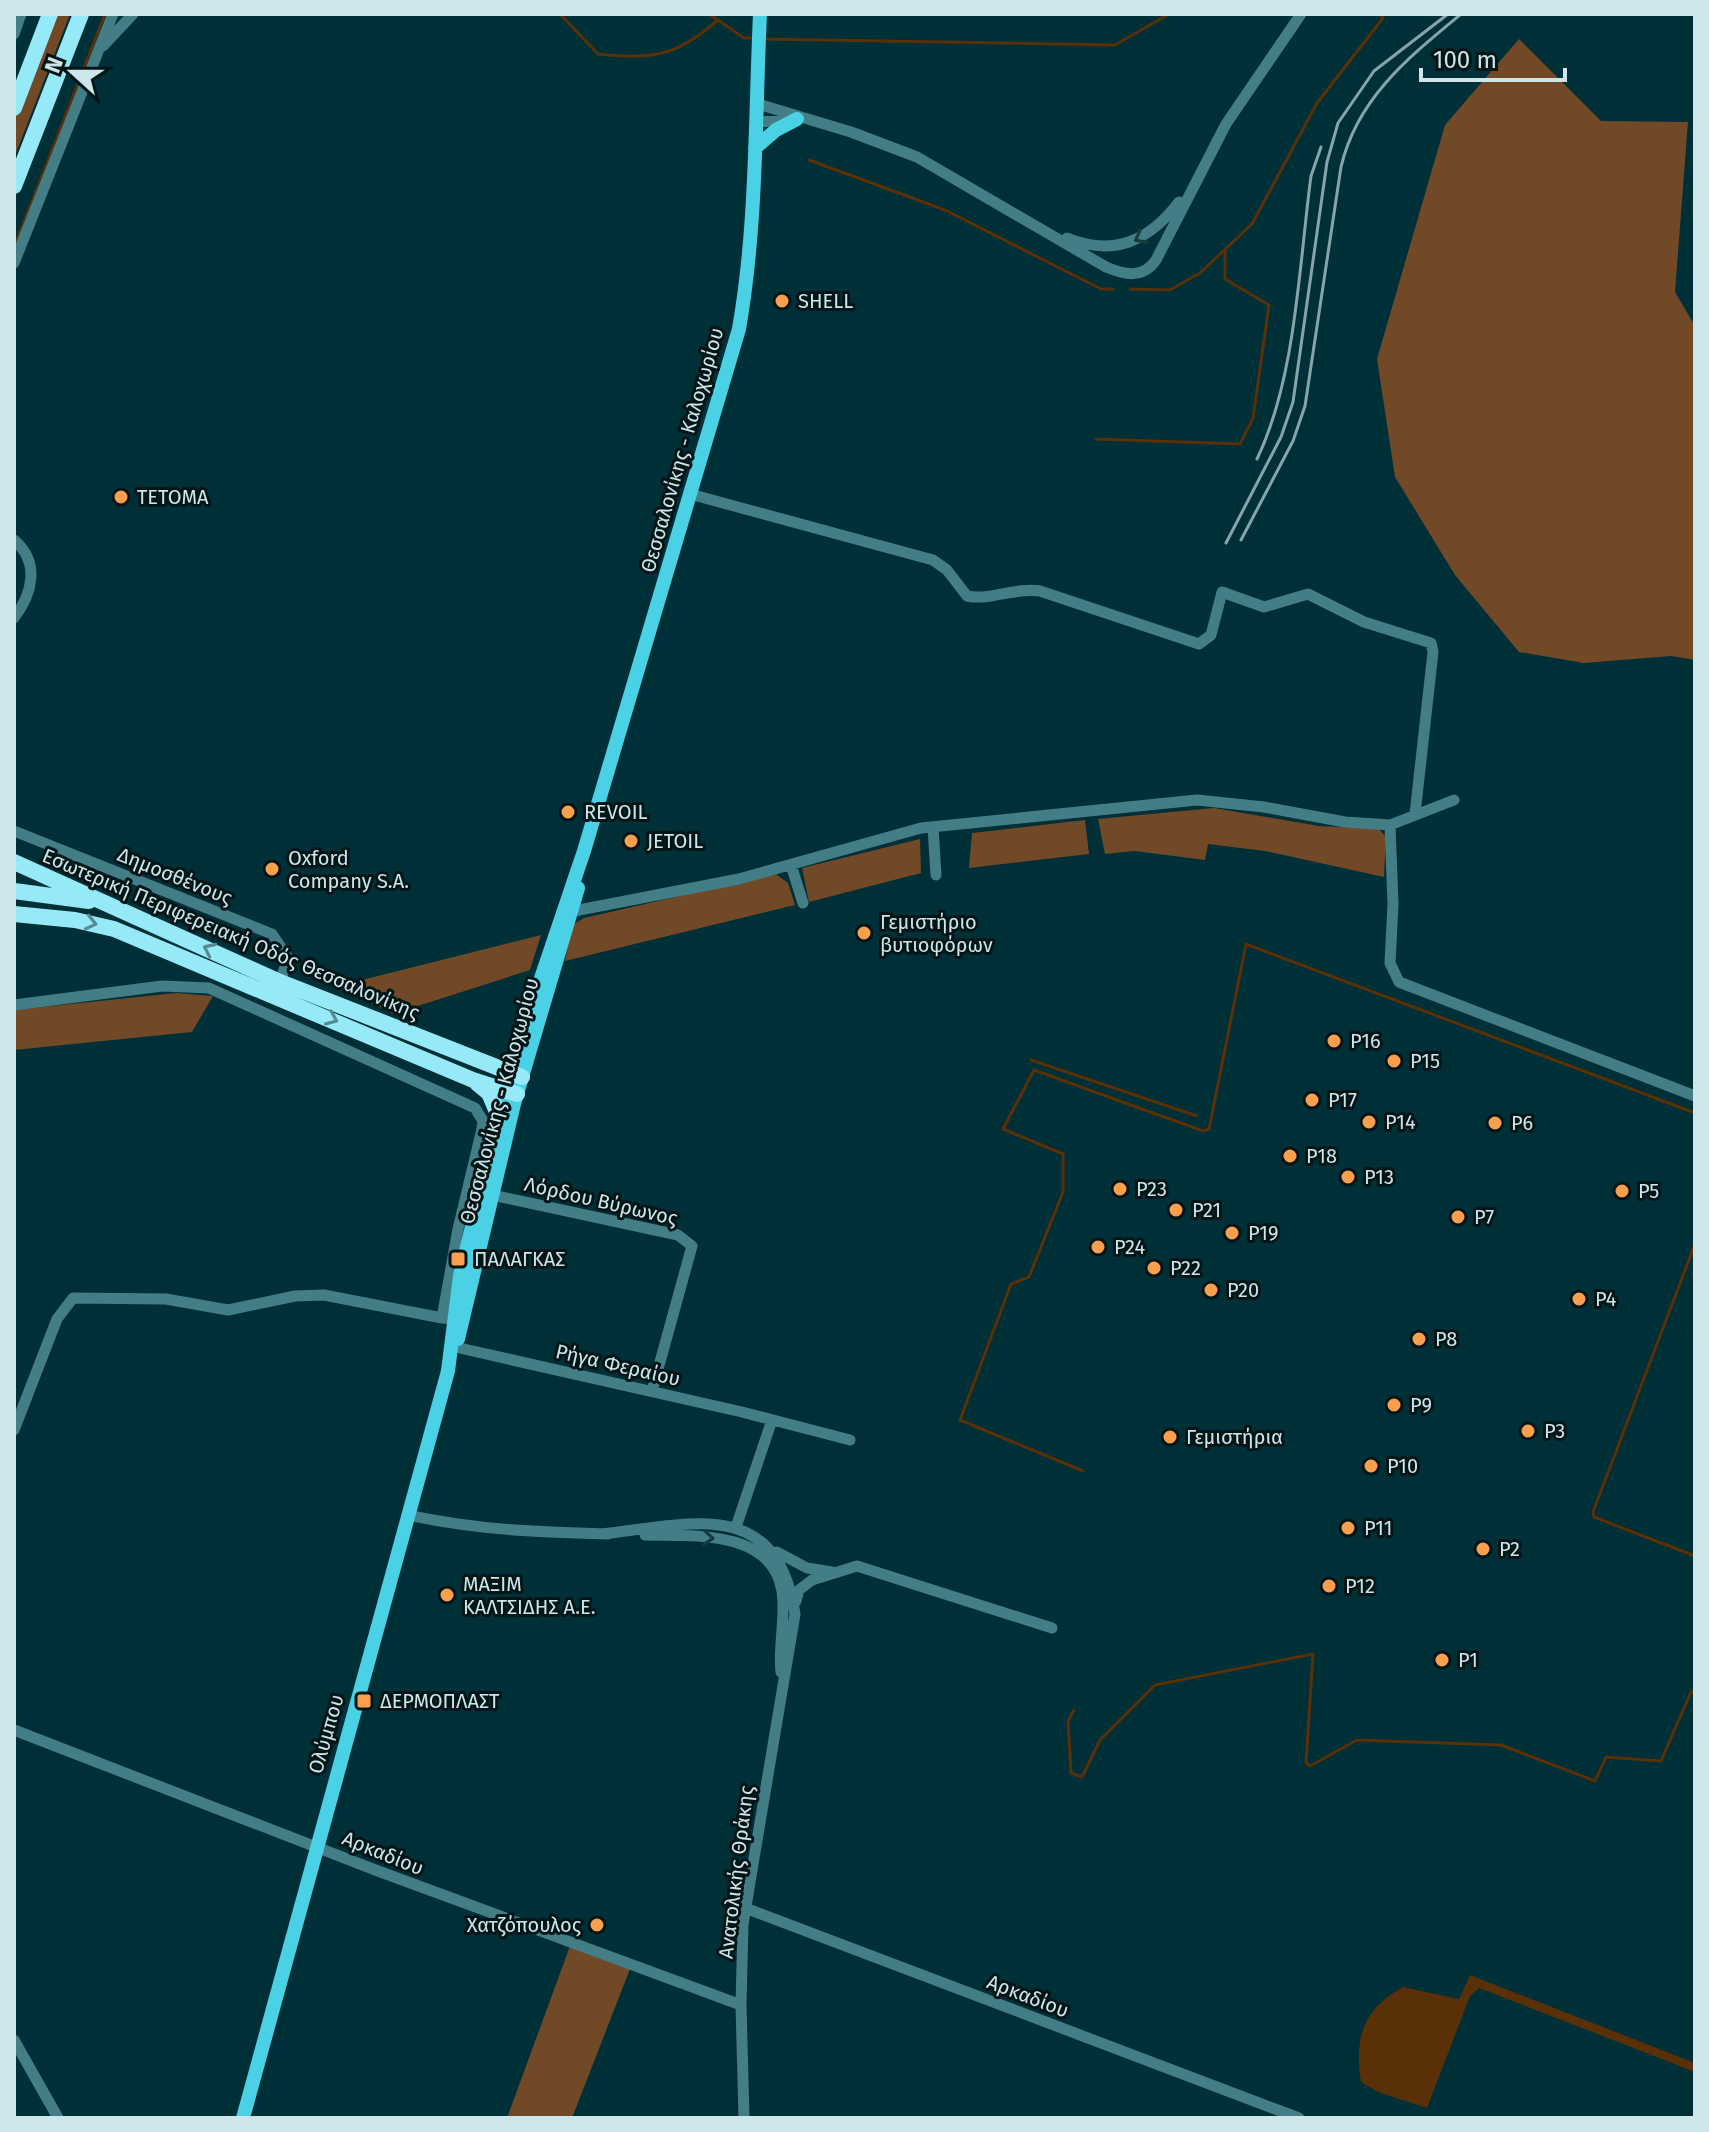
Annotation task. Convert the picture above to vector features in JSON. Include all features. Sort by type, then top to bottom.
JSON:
[{"type":"highway","points":[[14,108],[50,14]]},
{"type":"highway","points":[[14,186],[81,14]]},
{"type":"highway","name":"Εσωτερική Περιφερειακή Οδός Θεσσαλονίκης","points":[[14,862],[280,982],[516,1075]]},
{"type":"highway","points":[[14,891],[89,901],[125,911]]},
{"type":"highway","name":"Εσωτερική Περιφερειακή Οδός Θεσσαλονίκης","points":[[14,914],[75,920],[114,929],[473,1080],[511,1092]]},
{"type":"highway","points":[[473,1080],[489,1093],[498,1114]]},
{"type":"main road","name":"Θεσσαλονίκης - Καλοχωρίου","points":[[453,1319],[492,1195],[511,1092],[544,968],[584,851],[739,329],[745,292],[758,104],[760,16]]},
{"type":"main road","points":[[755,148],[776,130],[802,120]]},
{"type":"main road","name":"Θεσσαλονίκης - Καλοχωρίου","points":[[516,1075],[572,916],[584,851]]},
{"type":"main road","name":"Θεσσαλονίκης - Καλοχωρίου","points":[[449,1362],[455,1347],[453,1319],[478,1192],[498,1114],[511,1092]]},
{"type":"main road","points":[[449,1362],[453,1319]]},
{"type":"main road","name":"Ολύμπου","points":[[243,2118],[449,1362]]},
{"type":"street","points":[[14,34],[21,14]]},
{"type":"street","points":[[14,263],[113,14]]},
{"type":"street","points":[[100,49],[133,14]]},
{"type":"street","points":[[758,104],[917,157],[1117,271],[1140,273],[1156,260],[1194,183],[1251,83],[1301,14]]},
{"type":"street","points":[[756,122],[802,120]]},
{"type":"street","points":[[1047,233],[1097,248],[1134,242],[1162,222],[1194,183]]},
{"type":"street","points":[[690,494],[933,560],[947,570],[967,596],[979,598],[1024,589],[1040,591],[1199,644],[1211,635],[1222,592],[1264,607],[1308,594],[1364,622],[1431,643],[1433,652],[1415,814]]},
{"type":"street","points":[[14,540],[29,558],[32,582],[14,618]]},
{"type":"street","points":[[572,916],[791,865],[907,831],[933,827],[1197,800],[1264,807],[1345,822],[1390,825],[1454,800]]},
{"type":"street","points":[[1390,825],[1393,904],[1390,963],[1399,982],[1695,1096]]},
{"type":"street","points":[[933,827],[936,875]]},
{"type":"street","name":"Δημοσθένους","points":[[14,831],[272,934],[288,958],[280,982]]},
{"type":"street","points":[[791,865],[803,903]]},
{"type":"street","points":[[14,1005],[162,986],[209,988],[464,1102],[480,1114],[482,1129],[458,1229],[453,1319],[324,1295],[295,1296],[228,1310],[166,1299],[73,1298],[57,1319],[14,1430]]},
{"type":"street","points":[[464,1102],[473,1080]]},
{"type":"street","name":"Λόρδου Βύρωνος","points":[[492,1195],[678,1235],[692,1246],[652,1391]]},
{"type":"street","name":"Ρήγα Φεραίου","points":[[455,1347],[850,1440]]},
{"type":"street","points":[[736,1527],[772,1420]]},
{"type":"street","name":"Ανατολικής Θράκης","points":[[408,1515],[458,1526],[529,1533],[725,1540],[751,1547],[773,1572],[782,1592],[781,1681]]},
{"type":"street","name":"Ανατολικής Θράκης","points":[[602,1534],[709,1524],[736,1527],[770,1547],[789,1580],[795,1614],[781,1681],[745,1908],[741,2005],[744,2118]]},
{"type":"street","points":[[770,1547],[810,1574]]},
{"type":"street","points":[[773,1572],[789,1580],[857,1566],[1052,1628]]},
{"type":"street","points":[[795,1614],[799,1590],[810,1574]]},
{"type":"street","points":[[782,1592],[789,1580]]},
{"type":"street","name":"Αρκαδίου","points":[[14,1730],[531,1929],[741,2005]]},
{"type":"street","name":"Αρκαδίου","points":[[745,1908],[1299,2118]]},
{"type":"street","points":[[14,2040],[58,2118]]},
{"type":"shaded area","points":[[55,14],[70,14],[14,158],[14,118]]},
{"type":"shaded area","points":[[1519,39],[1601,121],[1688,122],[1675,292],[1695,326],[1695,660],[1671,656],[1584,663],[1519,652],[1455,575],[1395,477],[1377,359],[1445,125]]},
{"type":"shaded area","points":[[1214,808],[1319,826],[1379,829],[1386,837],[1384,877],[1265,851],[1208,844],[1205,860],[1135,851],[1105,854],[1098,819]]},
{"type":"shaded area","points":[[1085,820],[1089,854],[969,868],[972,833]]},
{"type":"shaded area","points":[[920,839],[921,873],[809,902],[802,868]]},
{"type":"shaded area","points":[[776,874],[788,883],[795,905],[565,961],[572,925],[584,918]]},
{"type":"shaded area","points":[[541,935],[530,970],[393,1014],[338,986]]},
{"type":"shaded area","points":[[176,993],[213,996],[192,1032],[14,1050],[14,1010]]},
{"type":"shaded area","points":[[570,1946],[630,1969],[572,2118],[507,2118]]},
{"type":"shaded area","points":[[1470,1975],[1695,2063],[1695,2072],[1479,1988],[1470,1996],[1427,2108],[1378,2092],[1361,2082],[1361,2038],[1370,2015],[1379,2005],[1403,1987],[1459,1999]]},
{"type":"waterway","points":[[15,245],[105,14]]},
{"type":"waterway","points":[[560,14],[598,54],[634,56],[663,53],[690,41],[718,20],[744,38],[755,38]]},
{"type":"waterway","points":[[708,14],[718,20]]},
{"type":"waterway","points":[[762,39],[1115,45],[1169,14]]},
{"type":"waterway","points":[[1130,289],[1170,290],[1200,273],[1252,224],[1317,103],[1383,18],[1379,14]]},
{"type":"waterway","points":[[809,160],[945,210],[1101,289],[1113,289]]},
{"type":"waterway","points":[[1096,439],[1240,444],[1253,418],[1269,305],[1225,279],[1225,249]]},
{"type":"waterway","points":[[1083,1471],[960,1420],[1011,1284],[1029,1277],[1063,1192],[1063,1154],[1003,1129],[1034,1070],[1203,1131],[1209,1129],[1246,944],[1695,1113]]},
{"type":"waterway","points":[[1031,1060],[1197,1116]]},
{"type":"waterway","points":[[1695,1244],[1593,1512],[1594,1517],[1695,1556]]},
{"type":"waterway","points":[[1074,1710],[1068,1721],[1071,1773],[1082,1777],[1100,1740],[1155,1685],[1313,1654],[1306,1763],[1310,1766],[1357,1740],[1501,1745],[1595,1781],[1606,1757],[1661,1761],[1691,1692],[1695,1691]]},
{"type":"railway","points":[[1226,543],[1281,437],[1293,402],[1327,162],[1338,123],[1374,71],[1448,14]]},
{"type":"railway","points":[[1241,540],[1293,441],[1305,406],[1341,167],[1349,142],[1359,120],[1388,81],[1404,63],[1461,14]]},
{"type":"railway","points":[[1257,459],[1270,427],[1288,357],[1311,176],[1321,147]]},
{"type":"place","name":"SHELL","points":[[782,301]]},
{"type":"place","name":"TETOMA","points":[[121,497]]},
{"type":"place","name":"REVOIL","points":[[568,812]]},
{"type":"place","name":"JETOIL","points":[[631,841]]},
{"type":"place","name":"Oxford Company S.A.","points":[[272,869]]},
{"type":"place","name":"Γεμιστήριο βυτιοφόρων","points":[[864,933]]},
{"type":"place","name":"P16","points":[[1334,1041]]},
{"type":"place","name":"P15","points":[[1394,1061]]},
{"type":"place","name":"P17","points":[[1312,1100]]},
{"type":"place","name":"P14","points":[[1369,1122]]},
{"type":"place","name":"P6","points":[[1495,1123]]},
{"type":"place","name":"P18","points":[[1290,1156]]},
{"type":"place","name":"P13","points":[[1348,1177]]},
{"type":"place","name":"P23","points":[[1120,1189]]},
{"type":"place","name":"P5","points":[[1622,1191]]},
{"type":"place","name":"P21","points":[[1176,1210]]},
{"type":"place","name":"P7","points":[[1458,1217]]},
{"type":"place","name":"P19","points":[[1232,1233]]},
{"type":"place","name":"P24","points":[[1098,1247]]},
{"type":"place","name":"ΠΑΛΑΓΚΑΣ","points":[[458,1259]]},
{"type":"place","name":"P22","points":[[1154,1268]]},
{"type":"place","name":"P20","points":[[1211,1290]]},
{"type":"place","name":"P4","points":[[1579,1299]]},
{"type":"place","name":"P8","points":[[1419,1339]]},
{"type":"place","name":"P9","points":[[1394,1405]]},
{"type":"place","name":"P3","points":[[1528,1431]]},
{"type":"place","name":"Γεμιστήρια","points":[[1170,1437]]},
{"type":"place","name":"P10","points":[[1371,1466]]},
{"type":"place","name":"P11","points":[[1348,1528]]},
{"type":"place","name":"P2","points":[[1483,1549]]},
{"type":"place","name":"P12","points":[[1329,1586]]},
{"type":"place","name":"ΜΑΞΙΜ ΚΑΛΤΣΙΔΗΣ Α.Ε.","points":[[447,1595]]},
{"type":"place","name":"P1","points":[[1442,1660]]},
{"type":"place","name":"ΔΕΡΜΟΠΛΑΣΤ","points":[[364,1701]]},
{"type":"place","name":"Χατζόπουλος","points":[[597,1925]]}]
